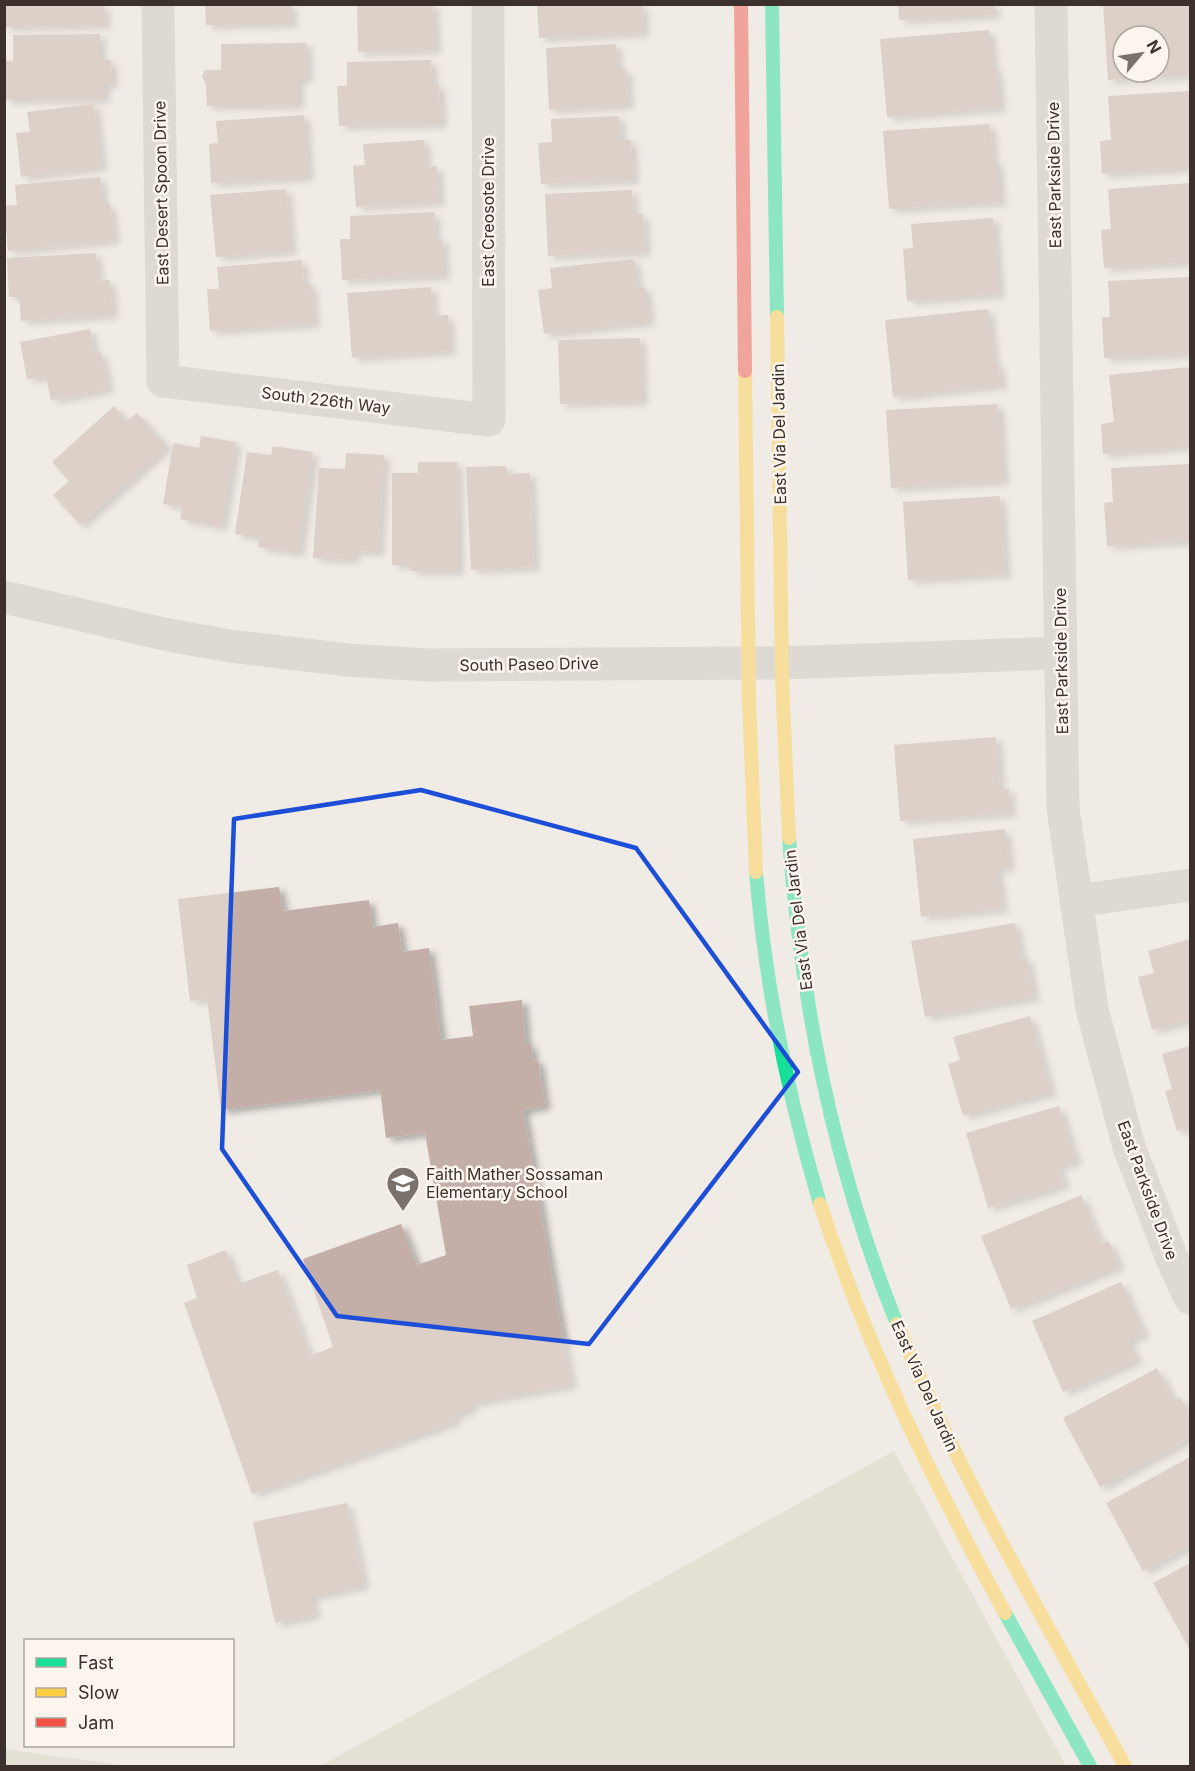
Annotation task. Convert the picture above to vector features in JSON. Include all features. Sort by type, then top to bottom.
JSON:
[{"type":"street","name":"East Desert Spoon Drive","points":[[158,4],[163,381]]},
{"type":"street","name":"East Creosote Drive","points":[[488,4],[489,420]]},
{"type":"street","name":"East Via Del Jardin","points":[[741,4],[749,662],[754,842],[769,986],[780,1043],[800,1133],[821,1208],[852,1298],[894,1400],[943,1499],[1090,1767]]},
{"type":"street","name":"East Via Del Jardin","points":[[772,4],[782,663],[791,869],[796,931],[821,1072],[839,1152],[883,1288],[918,1376],[955,1453],[1125,1767]]},
{"type":"street","name":"East Parkside Drive","points":[[1051,4],[1063,809],[1092,1009],[1129,1147],[1171,1256],[1191,1298]]},
{"type":"street","name":"South 226th Way","points":[[163,381],[489,420]]},
{"type":"street","name":"South Paseo Drive","points":[[4,597],[168,635],[292,655],[427,665],[782,663],[1060,653]]},
{"type":"street","points":[[1076,901],[1191,885]]},
{"type":"street","points":[[894,1400],[909,1410],[918,1422],[970,1516]]},
{"type":"street","points":[[998,1567],[1035,1601]]},
{"type":"highlighted area","points":[[421,790],[636,848],[798,1072],[589,1344],[337,1316],[222,1149],[234,819]]},
{"type":"green space","points":[[894,1451],[1066,1766],[320,1766]]},
{"type":"green space","points":[[5,1749],[127,1766],[5,1766]]},
{"type":"building","points":[[4,4],[103,4],[105,25],[4,27]]},
{"type":"building","points":[[205,4],[291,4],[291,24],[206,25]]},
{"type":"building","points":[[357,4],[433,4],[435,50],[358,52]]},
{"type":"building","points":[[537,4],[642,4],[643,33],[539,38]]},
{"type":"building","points":[[898,4],[994,4],[994,15],[899,20]]},
{"type":"building","points":[[1103,4],[1190,4],[1190,75],[1171,76],[1171,24],[1111,24],[1111,80],[1108,80]]},
{"type":"building","points":[[989,30],[1000,108],[887,117],[880,39]]},
{"type":"building","points":[[100,34],[100,60],[111,60],[112,84],[104,84],[104,99],[5,100],[4,61],[13,61],[13,35]]},
{"type":"building","points":[[306,43],[307,79],[298,79],[298,105],[207,106],[206,84],[202,77],[205,70],[221,70],[221,44]]},
{"type":"building","points":[[616,44],[617,69],[626,69],[628,105],[549,110],[546,48]]},
{"type":"building","points":[[431,60],[432,85],[439,85],[441,124],[339,126],[337,86],[347,86],[347,62]]},
{"type":"building","points":[[1190,91],[1190,168],[1102,174],[1100,141],[1111,140],[1108,96]]},
{"type":"building","points":[[94,104],[101,167],[21,177],[16,133],[30,132],[27,112]]},
{"type":"building","points":[[304,115],[308,177],[211,183],[209,144],[218,143],[216,121]]},
{"type":"building","points":[[619,116],[620,140],[631,140],[633,180],[541,184],[538,143],[552,142],[551,119]]},
{"type":"building","points":[[990,124],[993,162],[997,161],[1000,202],[889,209],[883,131]]},
{"type":"building","points":[[424,140],[426,167],[437,166],[439,202],[356,207],[353,166],[365,165],[363,144]]},
{"type":"building","points":[[100,177],[103,205],[110,204],[114,240],[8,251],[4,206],[17,205],[15,185]]},
{"type":"building","points":[[1190,183],[1190,262],[1104,268],[1101,230],[1111,229],[1108,189]]},
{"type":"building","points":[[286,189],[291,251],[216,257],[210,195]]},
{"type":"building","points":[[632,190],[633,214],[643,214],[645,252],[548,256],[545,194]]},
{"type":"building","points":[[434,212],[435,240],[442,239],[444,276],[342,280],[340,239],[350,239],[350,216]]},
{"type":"building","points":[[993,218],[999,294],[907,301],[903,249],[913,248],[911,224]]},
{"type":"building","points":[[96,253],[98,281],[110,280],[112,315],[21,321],[19,297],[9,297],[7,258]]},
{"type":"building","points":[[634,259],[637,287],[645,287],[649,322],[544,334],[538,290],[552,288],[550,268]]},
{"type":"building","points":[[302,260],[304,284],[311,284],[314,324],[210,331],[207,289],[219,289],[217,267]]},
{"type":"building","points":[[1190,277],[1190,354],[1104,358],[1102,317],[1110,317],[1108,281]]},
{"type":"building","points":[[431,287],[433,316],[448,315],[450,351],[352,358],[347,293]]},
{"type":"building","points":[[988,309],[994,364],[998,364],[1001,385],[893,397],[885,320]]},
{"type":"building","points":[[90,329],[94,354],[101,352],[108,389],[51,400],[46,376],[27,379],[20,342]]},
{"type":"building","points":[[640,338],[642,401],[560,404],[558,340]]},
{"type":"building","points":[[1190,367],[1190,446],[1103,454],[1101,424],[1114,422],[1109,375]]},
{"type":"building","points":[[998,404],[1003,481],[891,488],[886,410]]},
{"type":"building","points":[[114,406],[127,421],[137,413],[167,446],[80,525],[53,495],[69,481],[52,462]]},
{"type":"building","points":[[201,436],[236,442],[221,527],[180,519],[182,507],[163,504],[173,443],[199,448]]},
{"type":"building","points":[[273,446],[313,452],[298,553],[258,547],[259,538],[235,534],[247,452],[271,455]]},
{"type":"building","points":[[346,453],[384,455],[378,552],[354,551],[353,560],[313,558],[319,468],[345,469]]},
{"type":"building","points":[[418,462],[457,462],[458,571],[411,571],[411,565],[392,565],[392,473],[418,473]]},
{"type":"building","points":[[1190,464],[1190,541],[1107,546],[1104,503],[1113,502],[1111,468]]},
{"type":"building","points":[[506,466],[507,474],[530,473],[534,567],[471,570],[466,467]]},
{"type":"building","points":[[1000,496],[1005,574],[908,580],[903,502]]},
{"type":"building","points":[[996,737],[1000,790],[1009,789],[1010,813],[900,821],[894,745]]},
{"type":"building","points":[[1005,829],[1009,867],[997,868],[1002,909],[921,917],[913,839]]},
{"type":"building","points":[[279,887],[283,911],[369,900],[372,927],[398,923],[402,952],[429,948],[441,1040],[473,1036],[469,1006],[522,1000],[526,1045],[531,1044],[533,1061],[538,1060],[545,1106],[523,1110],[571,1385],[471,1403],[471,1409],[454,1415],[456,1421],[252,1494],[184,1303],[197,1298],[187,1265],[226,1250],[238,1284],[278,1270],[310,1356],[333,1347],[303,1259],[401,1224],[417,1265],[446,1255],[425,1133],[386,1138],[380,1090],[221,1110],[207,999],[190,1001],[178,899]]},
{"type":"building","points":[[1015,923],[1021,959],[1027,958],[1034,997],[925,1017],[911,941]]},
{"type":"building","points":[[1190,939],[1190,1020],[1152,1030],[1138,977],[1154,973],[1148,951]]},
{"type":"building","points":[[1030,1016],[1051,1092],[963,1116],[948,1064],[960,1060],[953,1037]]},
{"type":"building","points":[[1190,1046],[1190,1127],[1177,1131],[1165,1091],[1172,1089],[1162,1054]]},
{"type":"building","points":[[1059,1106],[1076,1161],[1058,1166],[1064,1185],[988,1208],[966,1133]]},
{"type":"building","points":[[1081,1195],[1101,1244],[1109,1241],[1119,1266],[1011,1309],[981,1236]]},
{"type":"building","points":[[1121,1282],[1144,1334],[1128,1340],[1137,1360],[1063,1392],[1032,1321]]},
{"type":"building","points":[[1157,1368],[1174,1401],[1180,1397],[1190,1417],[1190,1438],[1100,1487],[1063,1418]]},
{"type":"building","points":[[1190,1457],[1190,1545],[1143,1571],[1106,1503]]},
{"type":"building","points":[[347,1503],[364,1585],[311,1597],[315,1615],[275,1623],[253,1522]]},
{"type":"building","points":[[1190,1563],[1190,1650],[1153,1583]]},
{"type":"traffic: fast","points":[[772,4],[777,317]]},
{"type":"traffic: fast","points":[[789,838],[802,962],[824,1085],[855,1206],[897,1324]]},
{"type":"traffic: fast","points":[[756,872],[765,956],[779,1040],[820,1204]]},
{"type":"traffic: fast","points":[[1005,1613],[1090,1766]]},
{"type":"traffic: slow","points":[[777,317],[782,678],[789,838]]},
{"type":"traffic: slow","points":[[745,371],[749,701],[756,872]]},
{"type":"traffic: slow","points":[[820,1204],[859,1310],[903,1413],[1005,1613]]},
{"type":"traffic: slow","points":[[897,1324],[976,1493],[1125,1766]]},
{"type":"traffic: jam","points":[[741,4],[745,371]]},
{"type":"place","name":"Faith Mather Sossaman Elementary School","points":[[403,1212]]}]
